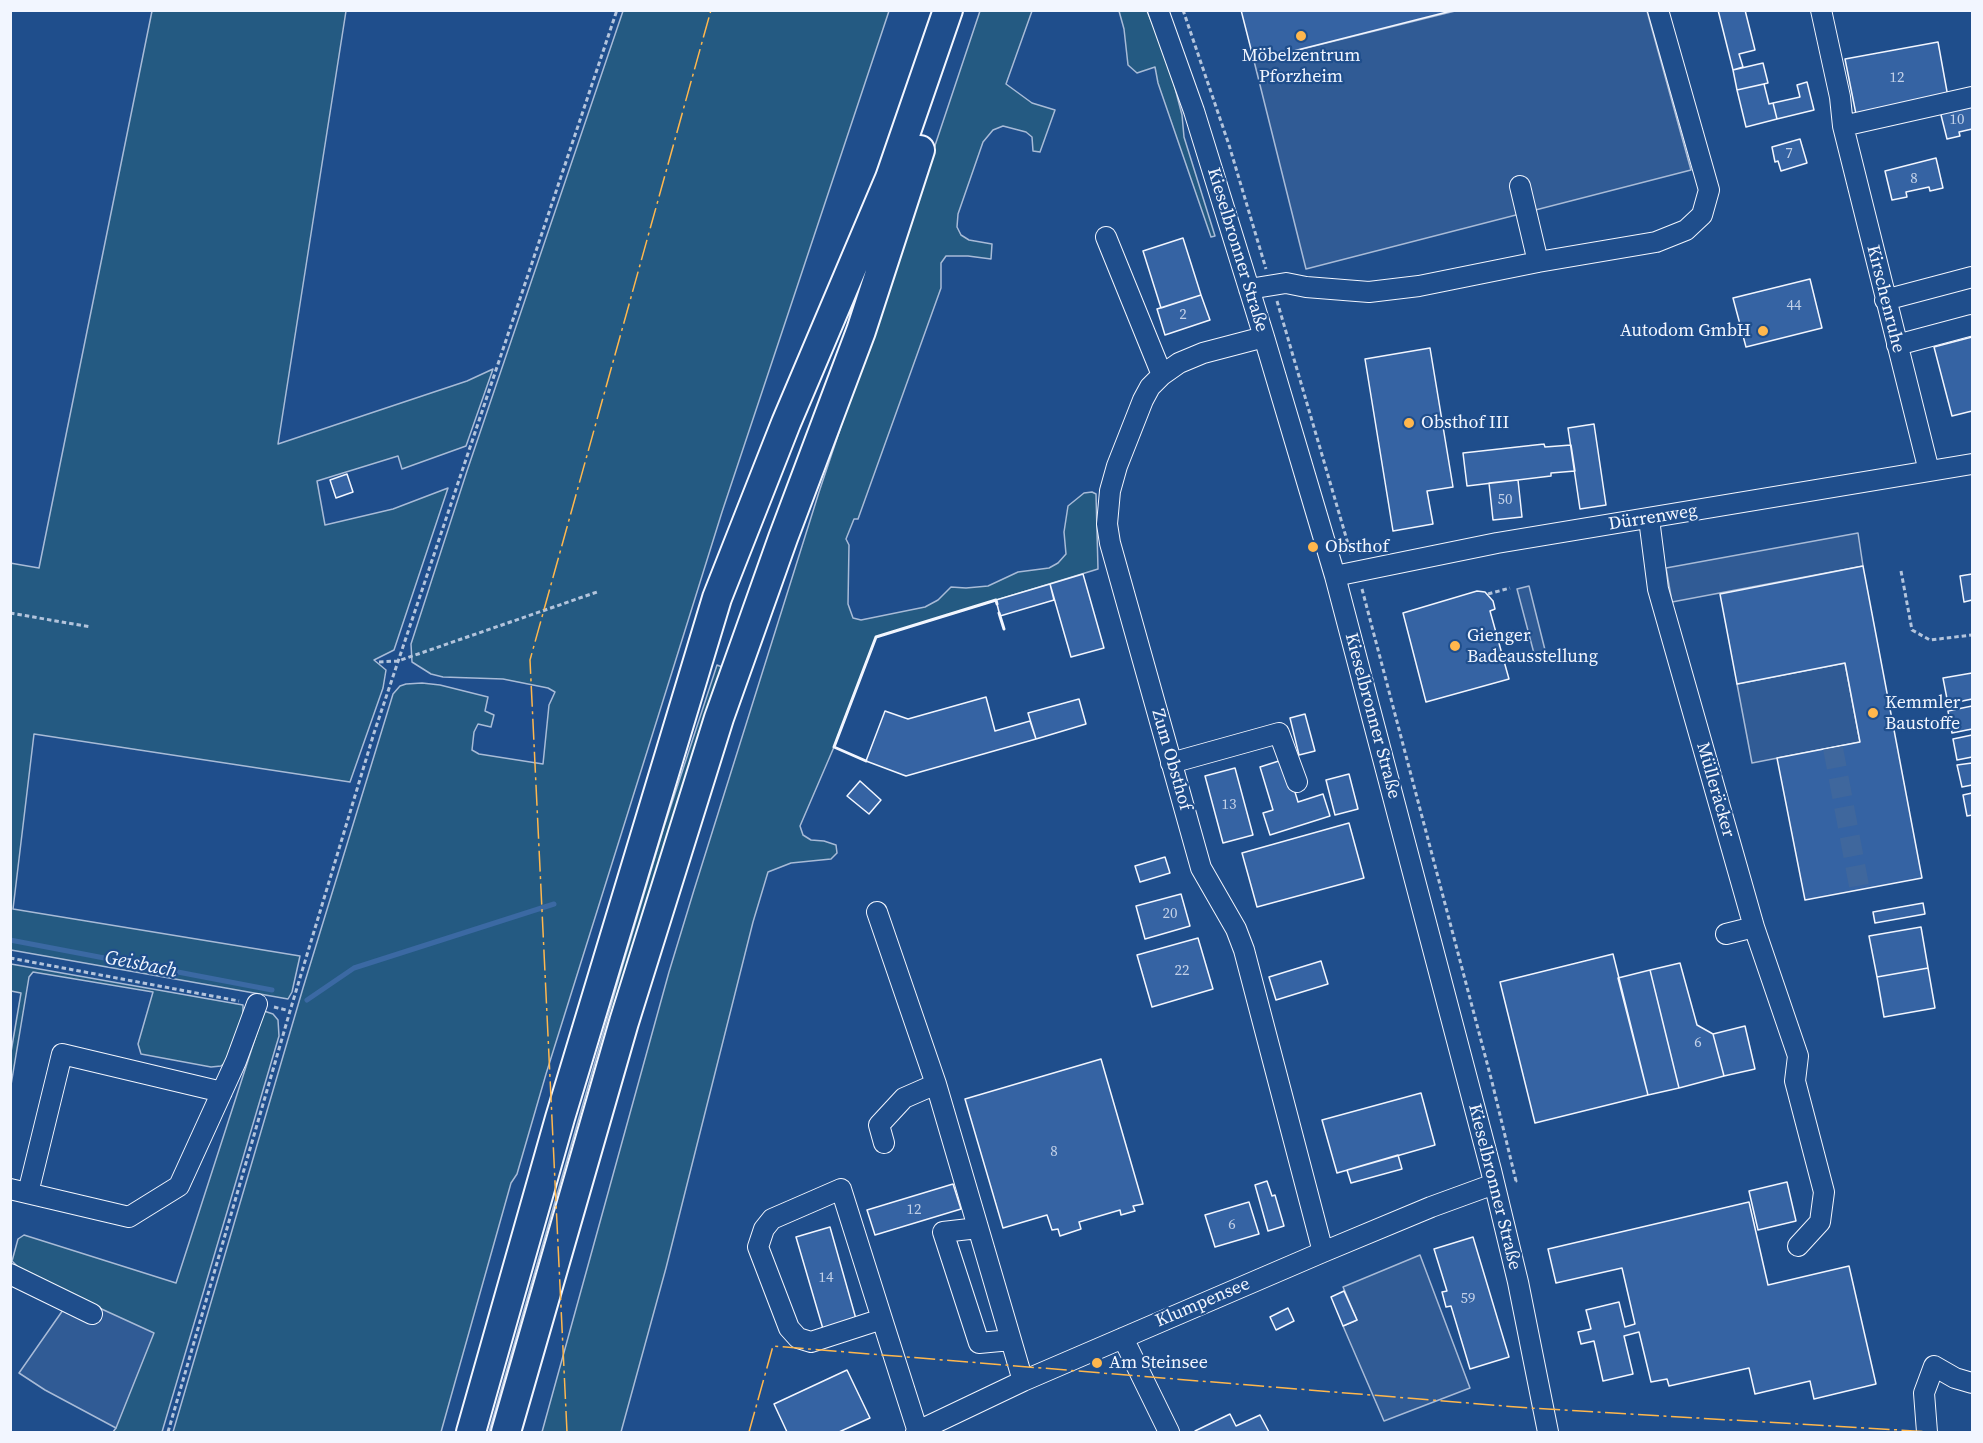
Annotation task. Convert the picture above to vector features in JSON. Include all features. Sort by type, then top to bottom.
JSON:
[{"type":"highway","points":[[471,1432],[560,1118],[717,598],[786,423],[890,178],[948,10]]},
{"type":"highway","points":[[506,1432],[624,1022],[719,718],[783,538],[861,331],[967,10]]},
{"type":"street","name":"Kieselbronner Straße","points":[[1158,10],[1194,111],[1335,576],[1494,1184],[1518,1282],[1548,1432]]},
{"type":"street","points":[[1249,289],[1286,283],[1306,287],[1369,292],[1656,242],[1686,230],[1702,215],[1709,189],[1658,10]]},
{"type":"street","name":"Kirschenruhe","points":[[1821,10],[1840,97],[1843,126],[1929,471]]},
{"type":"street","points":[[1843,126],[1972,97]]},
{"type":"street","points":[[1520,186],[1538,262]]},
{"type":"street","points":[[1106,237],[1162,375]]},
{"type":"street","points":[[1885,300],[1972,278]]},
{"type":"street","points":[[1897,345],[1972,325]]},
{"type":"street","name":"Zum Obsthof","points":[[1264,337],[1203,353],[1179,363],[1150,387],[1117,466],[1110,491],[1107,524],[1110,543],[1201,868],[1236,929],[1244,950],[1323,1252]]},
{"type":"street","name":"Dürrenweg","points":[[1335,576],[1497,543],[1972,465]]},
{"type":"street","name":"Mülleräcker","points":[[1649,519],[1658,589],[1754,927],[1798,1056],[1795,1081],[1824,1192],[1820,1222],[1798,1246]]},
{"type":"street","points":[[1171,763],[1279,733],[1297,782]]},
{"type":"street","points":[[878,912],[936,1084],[1023,1381]]},
{"type":"street","points":[[1726,934],[1754,927]]},
{"type":"street","points":[[222,1092],[62,1054],[19,1191],[129,1217],[179,1186],[222,1092],[236,1061],[257,1004]]},
{"type":"street","points":[[884,1143],[879,1125],[904,1098],[936,1084]]},
{"type":"street","name":"Klumpensee","points":[[917,1432],[1023,1381],[1323,1252],[1431,1207],[1494,1184]]},
{"type":"street","points":[[882,1319],[811,1342],[798,1338],[789,1328],[758,1247],[764,1229],[772,1219],[841,1189],[882,1319],[917,1432]]},
{"type":"street","points":[[978,1228],[943,1232],[979,1343],[1011,1340]]},
{"type":"street","points":[[10,1274],[92,1314]]},
{"type":"street","points":[[1123,1338],[1169,1432]]},
{"type":"street","points":[[1927,1432],[1924,1393],[1934,1366],[1955,1378],[1972,1383]]},
{"type":"path","points":[[168,1432],[290,1011],[374,733],[617,10]]},
{"type":"path","points":[[1901,571],[1912,630],[1930,640],[1972,635]]},
{"type":"path","points":[[1488,594],[1510,588]]},
{"type":"path","points":[[379,662],[398,661],[597,592]]},
{"type":"path","points":[[10,613],[91,627]]},
{"type":"path","points":[[10,958],[290,1011]]},
{"type":"shaded area","points":[[152,11],[346,11],[278,444],[467,381],[493,369],[466,446],[402,469],[398,456],[317,481],[325,525],[393,509],[448,488],[394,650],[374,660],[386,670],[383,688],[350,782],[34,734],[13,909],[300,956],[292,992],[288,999],[11,950],[10,563],[39,568]]},
{"type":"shaded area","points":[[623,11],[889,11],[722,512],[546,1074],[517,1174],[511,1183],[441,1432],[173,1432],[303,988],[393,694],[400,686],[422,683],[488,697],[485,711],[494,715],[491,727],[478,724],[474,732],[472,750],[479,754],[543,764],[549,705],[555,692],[548,688],[503,679],[443,677],[431,674],[412,662],[411,644],[467,471]]},
{"type":"shaded area","points":[[980,11],[1032,11],[1006,84],[1032,103],[1055,110],[1040,152],[1033,151],[1032,137],[1026,132],[1003,126],[993,130],[983,142],[958,214],[957,227],[961,235],[969,240],[992,244],[991,259],[946,256],[941,263],[941,288],[858,519],[854,519],[846,539],[849,545],[848,604],[853,618],[861,620],[925,607],[938,600],[951,587],[988,586],[1018,572],[1049,568],[1058,563],[1066,554],[1064,532],[1068,506],[1084,493],[1092,492],[1096,494],[1098,569],[876,637],[834,747],[800,826],[803,835],[811,840],[836,845],[837,853],[831,859],[791,863],[768,872],[753,922],[666,1268],[621,1432],[542,1432],[669,972],[694,890],[819,492]]},
{"type":"shaded area","points":[[1119,11],[1147,11],[1168,61],[1182,115],[1184,137],[1215,236],[1211,237],[1158,83],[1155,67],[1137,73],[1128,65],[1124,29]]},
{"type":"shaded area","name":"Möbelzentrum Pforzheim","points":[[1455,11],[1647,11],[1691,170],[1306,269],[1254,61]]},
{"type":"shaded area","points":[[1858,533],[1863,566],[1672,602],[1666,568]]},
{"type":"shaded area","points":[[1529,586],[1547,658],[1536,661],[1517,589]]},
{"type":"shaded area","points":[[1845,663],[1860,742],[1752,763],[1737,684]]},
{"type":"shaded area","points":[[717,665],[722,667],[495,1432],[489,1432],[621,971],[664,827]]},
{"type":"shaded area","points":[[11,964],[243,1005],[243,1028],[228,1060],[221,1066],[211,1067],[141,1054],[138,1044],[153,992],[33,972],[29,977],[11,1085],[11,1052],[21,993],[11,991]]},
{"type":"shaded area","points":[[264,1011],[273,1014],[278,1020],[279,1036],[162,1432],[113,1432],[116,1428],[71,1295],[18,1267],[12,1261],[18,1239],[24,1235],[176,1283]]},
{"type":"shaded area","points":[[1420,1255],[1470,1388],[1384,1421],[1343,1326],[1357,1320],[1343,1287]]},
{"type":"shaded area","points":[[71,1295],[154,1333],[116,1428],[45,1390],[19,1373]]},
{"type":"building","name":"Möbelzentrum Pforzheim","points":[[1241,10],[1455,10],[1254,61]]},
{"type":"building","points":[[1718,10],[1745,10],[1755,50],[1739,54],[1743,67],[1733,70]]},
{"type":"building","points":[[1938,42],[1948,97],[1857,119],[1845,59]]},
{"type":"building","points":[[1763,63],[1768,83],[1737,90],[1733,70]]},
{"type":"building","points":[[1807,82],[1814,110],[1777,119],[1773,103],[1800,97],[1797,85]]},
{"type":"building","points":[[1764,84],[1769,104],[1773,103],[1777,119],[1746,127],[1737,90]]},
{"type":"building","points":[[1972,103],[1972,129],[1959,132],[1960,136],[1947,139],[1940,111]]},
{"type":"building","points":[[1800,139],[1807,163],[1781,171],[1778,161],[1775,162],[1772,147]]},
{"type":"building","points":[[1936,158],[1943,188],[1930,191],[1929,187],[1906,192],[1907,197],[1892,200],[1885,171]]},
{"type":"building","points":[[1183,238],[1201,295],[1161,308],[1143,251]]},
{"type":"building","points":[[1810,279],[1822,328],[1746,347],[1733,298]]},
{"type":"building","points":[[1201,295],[1210,320],[1165,335],[1157,309]]},
{"type":"building","points":[[1972,337],[1972,411],[1952,416],[1934,347]]},
{"type":"building","name":"Obsthof III","points":[[1430,348],[1453,487],[1427,491],[1433,524],[1393,531],[1365,359]]},
{"type":"building","points":[[1594,424],[1606,505],[1580,509],[1568,428]]},
{"type":"building","points":[[1544,444],[1545,447],[1571,445],[1575,471],[1467,486],[1463,453]]},
{"type":"building","points":[[347,474],[353,492],[336,498],[330,480]]},
{"type":"building","points":[[1518,480],[1522,517],[1493,520],[1489,483]]},
{"type":"building","name":"Kemmler Baustoffe","points":[[1863,566],[1922,878],[1805,900],[1777,758],[1860,742],[1845,663],[1737,684],[1720,594]]},
{"type":"building","points":[[1083,574],[1104,648],[1071,657],[1050,584]]},
{"type":"building","points":[[1972,574],[1972,600],[1964,602],[1960,576]]},
{"type":"building","points":[[1050,584],[1054,600],[1000,616],[996,600]]},
{"type":"building","name":"Gienger Badeausstellung","points":[[1477,591],[1485,592],[1493,601],[1495,609],[1490,611],[1509,679],[1426,702],[1403,613]]},
{"type":"building","points":[[1972,673],[1972,699],[1948,704],[1943,678]]},
{"type":"building","points":[[986,697],[995,731],[1030,721],[1036,739],[906,776],[866,761],[885,711],[908,719]]},
{"type":"building","points":[[1079,699],[1086,724],[1036,739],[1028,713]]},
{"type":"building","points":[[1972,706],[1972,729],[1952,733],[1948,711]]},
{"type":"building","points":[[1305,714],[1315,751],[1299,755],[1290,718]]},
{"type":"building","points":[[1972,735],[1972,757],[1957,760],[1953,739]]},
{"type":"building","points":[[1285,759],[1298,802],[1323,794],[1330,816],[1270,835],[1263,813],[1273,810],[1260,767]]},
{"type":"building","points":[[1972,763],[1972,785],[1962,787],[1957,765]]},
{"type":"building","points":[[1235,768],[1253,835],[1223,843],[1205,776]]},
{"type":"building","points":[[1349,774],[1358,809],[1335,815],[1326,780]]},
{"type":"building","points":[[860,781],[881,800],[869,814],[847,796]]},
{"type":"building","points":[[1972,793],[1972,815],[1967,816],[1963,795]]},
{"type":"building","points":[[1349,823],[1364,878],[1257,907],[1242,853]]},
{"type":"building","points":[[1165,857],[1170,873],[1140,882],[1135,866]]},
{"type":"building","points":[[1181,894],[1190,926],[1145,939],[1136,906]]},
{"type":"building","points":[[1923,903],[1925,914],[1875,923],[1873,912]]},
{"type":"building","points":[[1921,927],[1928,968],[1877,977],[1869,936]]},
{"type":"building","points":[[1198,938],[1213,989],[1152,1007],[1137,955]]},
{"type":"building","points":[[1613,954],[1648,1095],[1535,1123],[1500,982]]},
{"type":"building","points":[[1321,961],[1328,984],[1276,1000],[1269,977]]},
{"type":"building","points":[[1680,963],[1697,1025],[1713,1034],[1724,1076],[1679,1088],[1650,970]]},
{"type":"building","points":[[1928,968],[1935,1008],[1884,1017],[1877,977]]},
{"type":"building","points":[[1650,970],[1679,1088],[1648,1095],[1618,978]]},
{"type":"building","points":[[1745,1026],[1755,1069],[1724,1076],[1713,1034]]},
{"type":"building","points":[[1101,1059],[1143,1204],[1133,1206],[1135,1211],[1121,1215],[1120,1210],[1079,1222],[1081,1229],[1060,1236],[1058,1229],[1052,1230],[1047,1215],[1003,1228],[965,1099]]},
{"type":"building","points":[[1421,1093],[1435,1145],[1337,1173],[1322,1120]]},
{"type":"building","points":[[1398,1155],[1402,1169],[1351,1183],[1347,1170]]},
{"type":"building","points":[[1267,1181],[1272,1196],[1275,1195],[1284,1226],[1268,1231],[1255,1185]]},
{"type":"building","points":[[1787,1182],[1796,1221],[1758,1230],[1749,1191]]},
{"type":"building","points":[[953,1184],[961,1209],[875,1235],[867,1210]]},
{"type":"building","points":[[1249,1202],[1259,1234],[1215,1247],[1205,1215]]},
{"type":"building","points":[[1749,1202],[1768,1285],[1849,1266],[1876,1384],[1814,1399],[1810,1381],[1755,1394],[1749,1368],[1669,1386],[1667,1379],[1651,1382],[1639,1332],[1624,1336],[1633,1374],[1603,1381],[1594,1341],[1581,1344],[1578,1332],[1591,1329],[1586,1310],[1619,1302],[1625,1327],[1635,1324],[1622,1268],[1556,1283],[1548,1249]]},
{"type":"building","points":[[830,1227],[856,1319],[823,1329],[796,1237]]},
{"type":"building","points":[[1473,1237],[1509,1357],[1470,1369],[1451,1306],[1446,1307],[1442,1292],[1447,1291],[1434,1249]]},
{"type":"building","points":[[1344,1291],[1357,1320],[1343,1326],[1331,1297]]},
{"type":"building","points":[[1288,1308],[1294,1321],[1276,1330],[1270,1317]]},
{"type":"building","points":[[847,1370],[870,1418],[839,1432],[787,1432],[774,1404]]},
{"type":"building","points":[[1230,1414],[1236,1426],[1260,1415],[1269,1432],[1195,1431]]},
{"type":"waterway","points":[[307,1000],[354,968],[554,904]]},
{"type":"waterway","name":"Geisbach","points":[[10,940],[272,990]]},
{"type":"tunnel","points":[[1833,748],[1860,891]]},
{"type":"wall","points":[[866,761],[834,747],[876,637],[996,600],[997,604]]},
{"type":"wall","points":[[999,613],[1004,629]]},
{"type":"power","points":[[567,1432],[530,660],[711,10]]},
{"type":"power","points":[[749,1432],[773,1346],[1529,1408],[1933,1432]]},
{"type":"place","name":"Möbelzentrum Pforzheim","points":[[1301,36]]},
{"type":"place","name":"Autodom GmbH","points":[[1763,331]]},
{"type":"place","name":"Obsthof III","points":[[1409,423]]},
{"type":"place","name":"Obsthof","points":[[1313,547]]},
{"type":"place","name":"Gienger Badeausstellung","points":[[1455,646]]},
{"type":"place","name":"Kemmler Baustoffe","points":[[1873,713]]},
{"type":"place","name":"Am Steinsee","points":[[1097,1363]]}]
